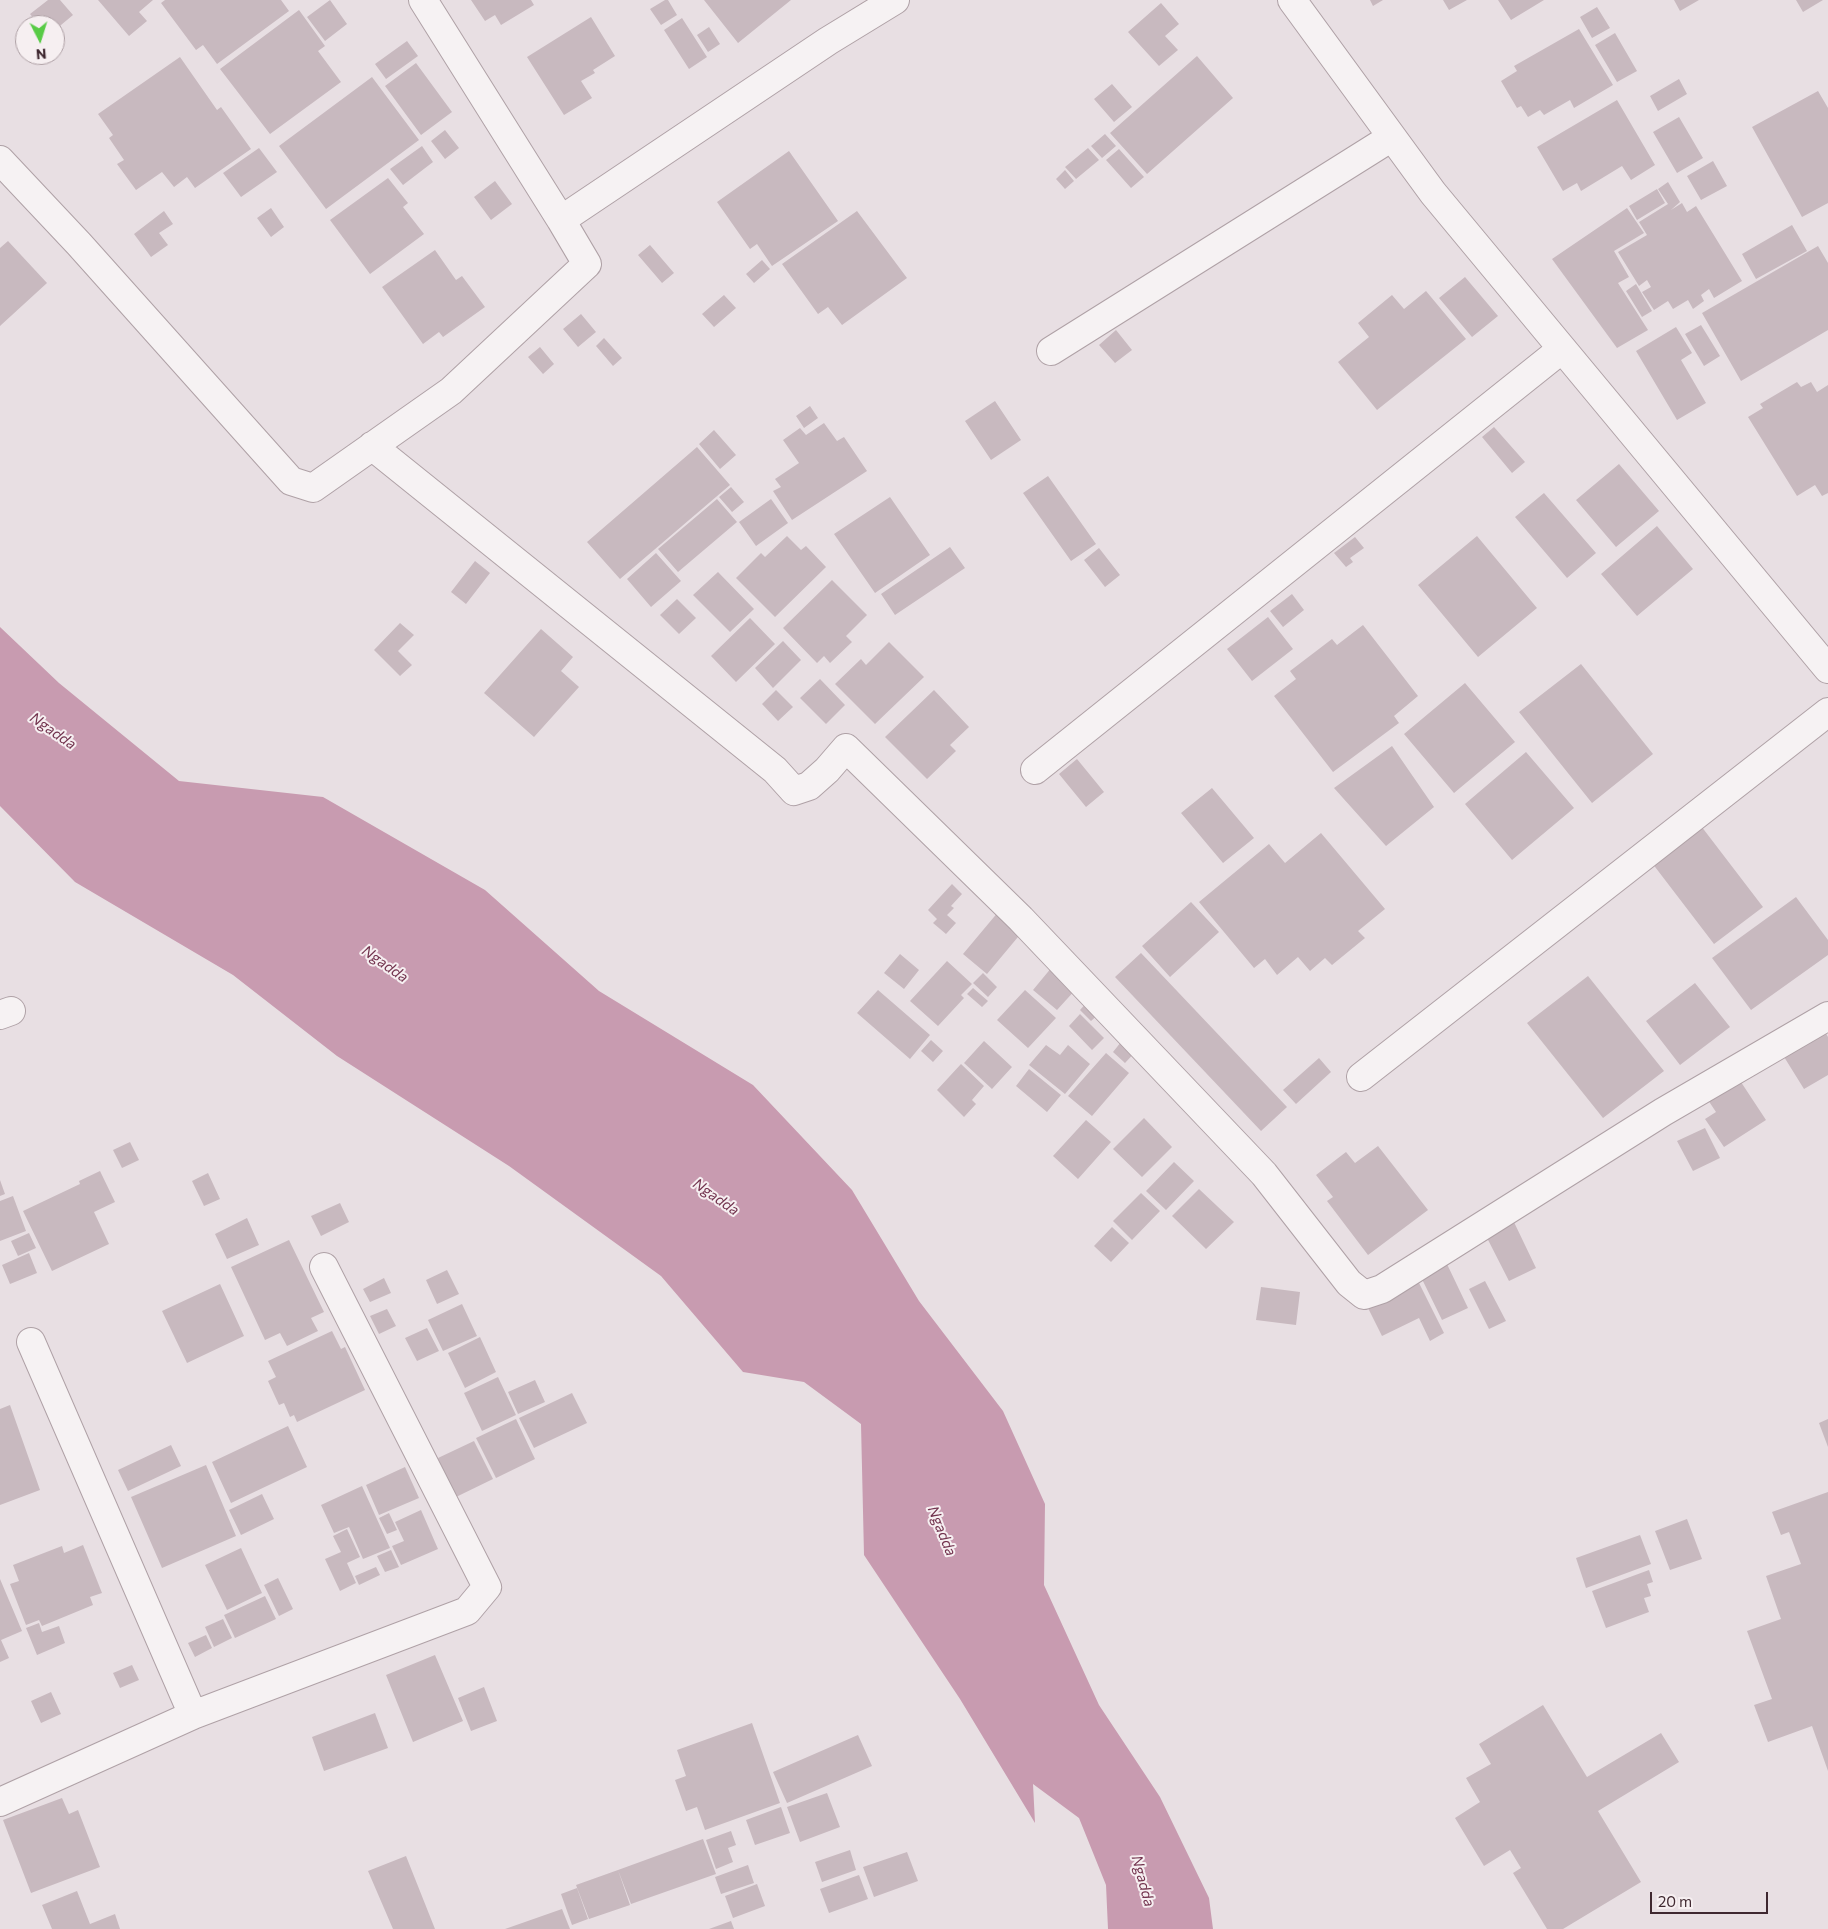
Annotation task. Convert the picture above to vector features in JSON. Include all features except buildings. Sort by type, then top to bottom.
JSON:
[{"type":"street","points":[[0,160],[79,244],[291,481],[313,488],[452,391],[586,264],[561,220],[423,0]]},
{"type":"street","points":[[561,220],[828,41],[895,0]]},
{"type":"street","points":[[1292,0],[1433,193],[1828,669]]},
{"type":"street","points":[[1051,351],[1392,137]]},
{"type":"street","points":[[1035,770],[1562,349]]},
{"type":"street","points":[[372,446],[775,770],[794,791],[809,786],[827,770],[846,748],[1020,919],[1264,1174],[1348,1283],[1364,1295],[1382,1289],[1655,1117],[1828,1016]]},
{"type":"street","points":[[1361,1077],[1828,712]]},
{"type":"street","points":[[0,1802],[192,1715],[467,1611],[487,1587],[324,1267]]},
{"type":"street","points":[[30,1342],[192,1715]]},
{"type":"water","name":"Ngadda","points":[[0,627],[59,683],[179,781],[323,797],[485,890],[599,991],[753,1085],[852,1190],[919,1301],[1003,1411],[1045,1504],[1044,1585],[1099,1705],[1160,1797],[1209,1898],[1213,1929],[1108,1929],[1106,1885],[1079,1818],[1033,1784],[1035,1823],[960,1699],[864,1555],[861,1424],[804,1382],[743,1372],[661,1276],[509,1166],[337,1056],[233,975],[75,882],[0,806]]}]
